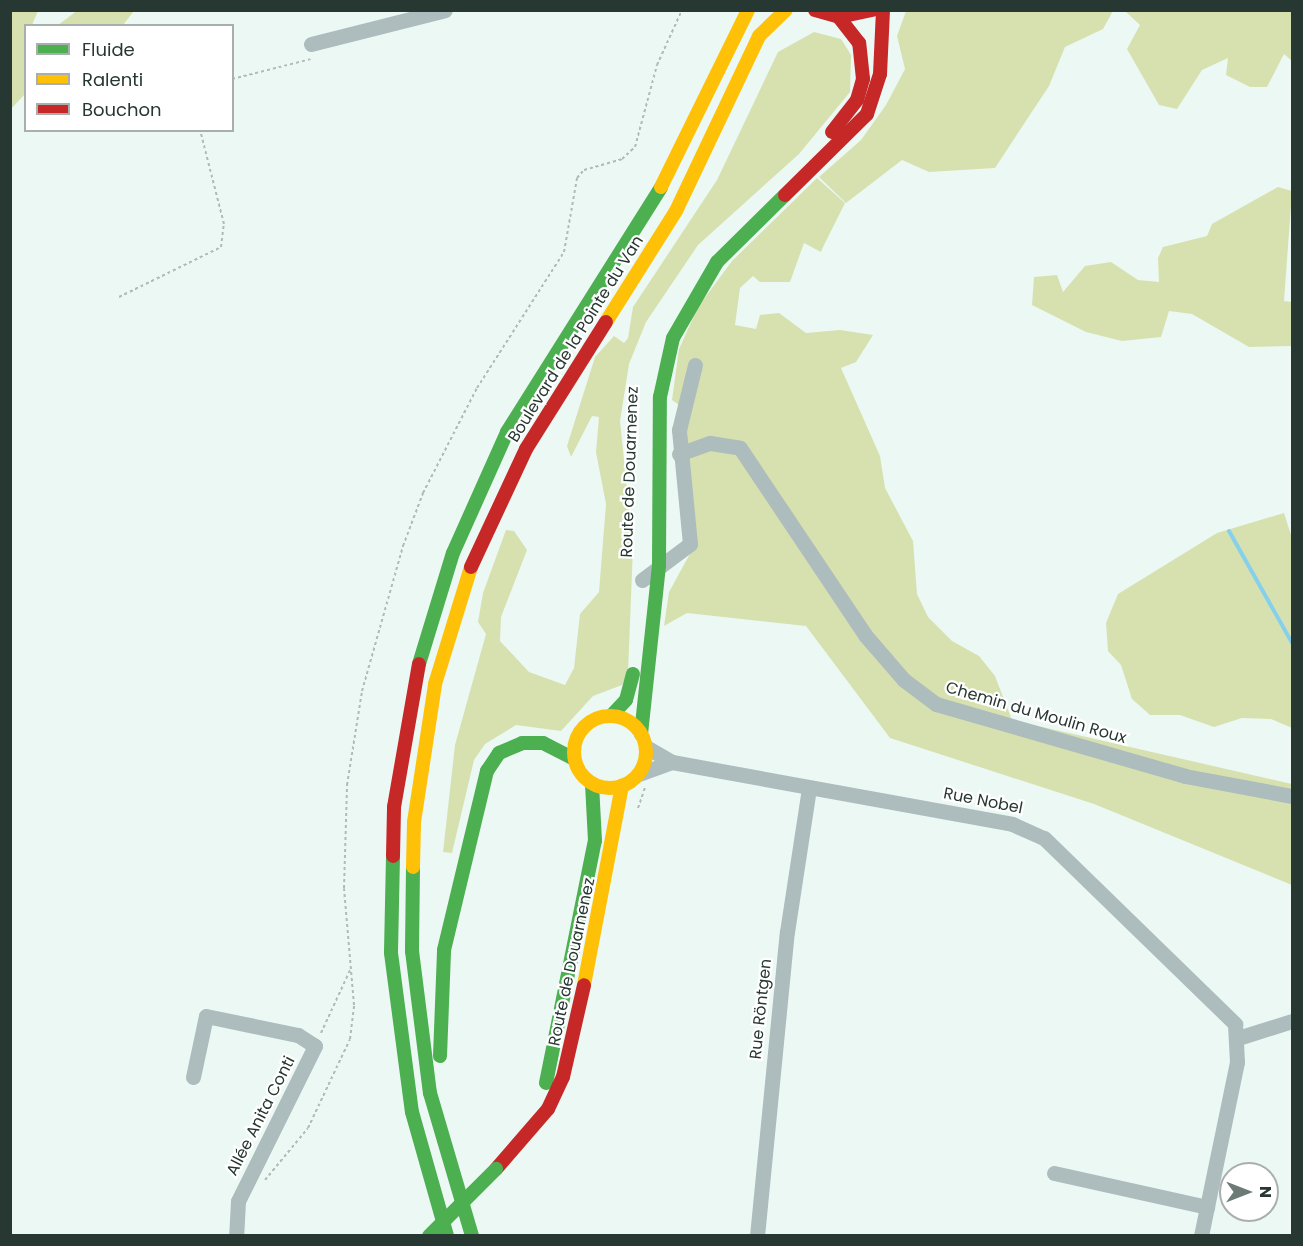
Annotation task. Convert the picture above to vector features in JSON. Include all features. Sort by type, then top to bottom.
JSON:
[{"type":"main road","name":"Boulevard de la Pointe du Van","points":[[447,1236],[412,1112],[391,953],[394,807],[416,673],[453,553],[507,432],[656,198],[748,10]]},
{"type":"main road","name":"Boulevard de la Pointe du Van","points":[[472,1236],[430,1093],[413,961],[414,822],[435,684],[469,572],[515,470],[554,400],[676,211],[759,36],[786,10]]},
{"type":"main road","points":[[815,10],[839,17],[873,10]]},
{"type":"main road","name":"Route de Douarnenez","points":[[643,741],[659,565],[660,397],[681,319],[717,262],[858,126],[874,102],[883,10]]},
{"type":"main road","name":"Route de Douarnenez","points":[[611,716],[626,700],[631,683],[642,580],[648,396],[661,338],[704,260],[818,147],[857,100],[863,52],[839,17]]},
{"type":"main road","points":[[477,1236],[442,1083],[438,1016],[444,950],[492,761],[506,749],[532,742],[574,759],[592,784],[622,786],[639,774],[643,741],[611,716],[582,729],[574,759]]},
{"type":"main road","name":"Route de Douarnenez","points":[[525,1134],[548,1077],[593,852],[598,819],[592,784]]},
{"type":"main road","name":"Route de Douarnenez","points":[[429,1236],[496,1169],[548,1109],[562,1077],[601,913],[622,786]]},
{"type":"street","points":[[316,50],[445,10]]},
{"type":"street","points":[[642,580],[659,565],[681,556],[691,540],[679,454],[681,413],[695,365]]},
{"type":"street","name":"Chemin du Moulin Roux","points":[[679,454],[710,443],[740,448],[865,635],[904,680],[936,704],[1185,776],[1293,796]]},
{"type":"street","name":"Rue Nobel","points":[[643,741],[672,762],[1036,832],[1228,1015],[1238,1038]]},
{"type":"street","points":[[639,774],[672,762]]},
{"type":"street","name":"Rue Röntgen","points":[[757,1236],[787,932],[809,788]]},
{"type":"street","name":"Allée Anita Conti","points":[[193,1077],[206,1016],[313,1041],[314,1053],[238,1201],[236,1236]]},
{"type":"street","points":[[1201,1236],[1238,1038],[1293,1021]]},
{"type":"street","points":[[1054,1173],[1207,1207]]},
{"type":"path","points":[[635,147],[657,65],[682,10]]},
{"type":"path","points":[[234,78],[316,50]]},
{"type":"path","points":[[119,297],[221,247],[224,224],[201,132]]},
{"type":"path","points":[[313,1041],[325,1029],[351,968]]},
{"type":"green space","points":[[11,10],[38,11],[32,24],[24,24],[24,95],[11,109]]},
{"type":"green space","points":[[78,10],[134,10],[124,24],[59,24]]},
{"type":"green space","points":[[906,11],[1113,11],[1103,29],[1065,47],[1049,86],[995,168],[929,172],[902,160],[846,203],[819,177],[861,140],[886,105],[905,69],[897,36]]},
{"type":"green space","points":[[1125,11],[1292,11],[1292,61],[1284,54],[1267,87],[1250,87],[1226,75],[1228,58],[1202,70],[1177,109],[1159,105],[1127,49],[1140,25]]},
{"type":"green space","points":[[814,32],[841,39],[851,55],[850,92],[799,154],[698,245],[646,322],[629,364],[620,421],[633,547],[628,673],[622,685],[593,696],[561,731],[516,725],[485,744],[474,760],[452,853],[443,852],[455,745],[486,634],[478,622],[483,593],[506,530],[514,531],[527,550],[501,617],[500,641],[529,672],[565,685],[574,668],[580,614],[599,592],[606,504],[596,452],[599,417],[592,416],[571,457],[567,446],[595,357],[614,336],[624,343],[628,338],[633,307],[717,180],[778,52]]},
{"type":"green space","points":[[817,178],[845,203],[821,252],[804,243],[790,282],[760,282],[753,276],[740,288],[735,325],[756,329],[760,315],[779,313],[806,333],[840,330],[873,335],[856,362],[841,368],[880,456],[885,488],[913,541],[917,594],[928,617],[952,641],[979,656],[995,676],[1012,720],[1292,784],[1292,885],[1094,804],[890,738],[806,626],[687,613],[664,626],[669,592],[697,541],[685,409],[672,400],[679,349],[698,307],[732,261]]},
{"type":"green space","points":[[1278,187],[1292,191],[1284,301],[1292,302],[1292,346],[1249,347],[1192,314],[1169,311],[1161,337],[1122,341],[1086,332],[1032,305],[1034,277],[1057,275],[1063,292],[1085,266],[1111,262],[1138,280],[1159,282],[1158,258],[1163,247],[1207,236],[1212,224]]},
{"type":"green space","points":[[1284,513],[1292,538],[1292,728],[1271,719],[1242,718],[1214,727],[1180,715],[1150,715],[1132,699],[1121,665],[1108,651],[1106,623],[1118,594],[1217,533]]},
{"type":"waterway","points":[[1229,531],[1292,643]]},
{"type":"traffic: fast","points":[[419,664],[453,553],[507,432],[661,187]]},
{"type":"traffic: fast","points":[[641,734],[659,565],[660,397],[673,338],[717,262],[785,195]]},
{"type":"traffic: fast","points":[[611,716],[626,700],[633,674]]},
{"type":"traffic: fast","points":[[440,1056],[444,950],[487,771],[499,753],[522,743],[543,743],[574,759]]},
{"type":"traffic: fast","points":[[546,1083],[595,841],[592,784]]},
{"type":"traffic: fast","points":[[393,856],[391,953],[412,1112],[447,1236]]},
{"type":"traffic: fast","points":[[413,867],[412,951],[430,1093],[472,1236]]},
{"type":"traffic: fast","points":[[429,1236],[496,1169]]},
{"type":"traffic: slow","points":[[661,187],[748,10]]},
{"type":"traffic: slow","points":[[606,322],[676,211],[759,36],[786,10]]},
{"type":"traffic: slow","points":[[413,867],[414,822],[435,684],[471,567]]},
{"type":"traffic: slow","points":[[610,716],[630,722],[640,732],[646,752],[640,772],[630,782],[610,788],[590,782],[580,772],[574,752],[580,732],[590,722],[610,716]]},
{"type":"traffic: slow","points":[[584,985],[622,786]]},
{"type":"traffic: jam","points":[[815,10],[839,17],[873,10]]},
{"type":"traffic: jam","points":[[785,195],[867,114],[880,74],[883,10]]},
{"type":"traffic: jam","points":[[832,132],[857,100],[863,79],[859,43],[839,17]]},
{"type":"traffic: jam","points":[[471,567],[526,449],[606,322]]},
{"type":"traffic: jam","points":[[393,856],[394,807],[419,664]]},
{"type":"traffic: jam","points":[[496,1169],[548,1109],[563,1077],[584,985]]}]
